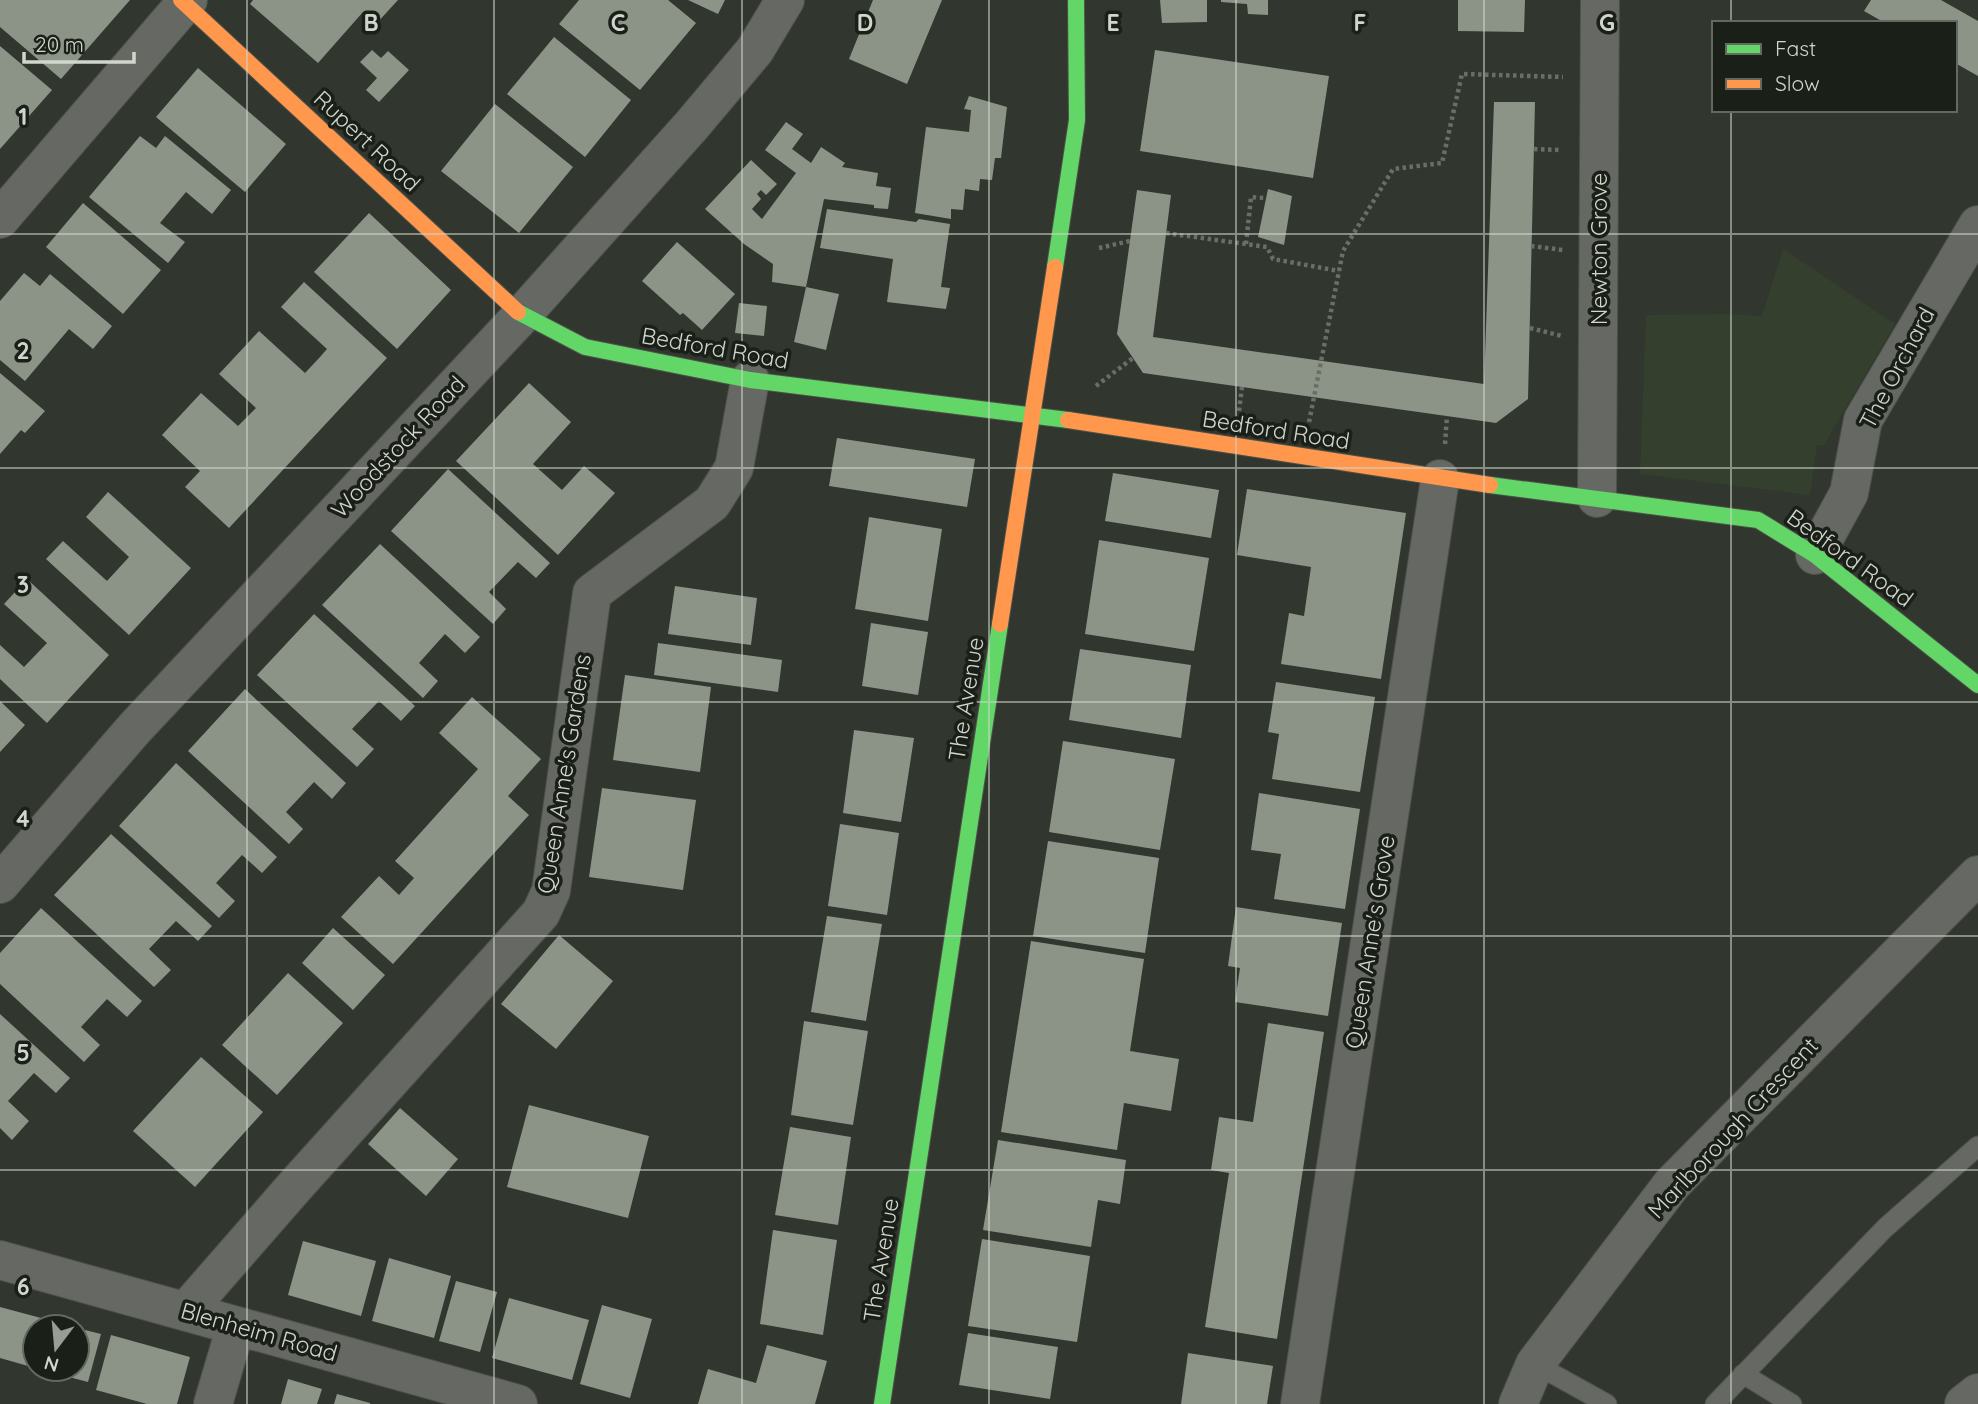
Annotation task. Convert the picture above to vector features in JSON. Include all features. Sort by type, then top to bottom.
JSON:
[{"type":"street","name":"Woodstock Road","points":[[0,884],[134,729],[522,315],[692,125],[755,50],[785,0]]},
{"type":"street","name":"The Avenue","points":[[882,1404],[1077,120],[1076,0]]},
{"type":"street","name":"Newton Grove","points":[[1597,498],[1600,0]]},
{"type":"street","name":"Rupert Road","points":[[184,1],[522,315]]},
{"type":"street","points":[[0,219],[184,1]]},
{"type":"street","name":"The Orchard","points":[[1815,555],[1849,493],[1863,420],[1978,225]]},
{"type":"street","name":"Bedford Road","points":[[522,315],[585,347],[750,380],[1442,466],[1597,498],[1758,520],[1815,555],[1978,685]]},
{"type":"street","name":"Queen Anne's Gardens","points":[[186,1311],[541,913],[551,891],[592,593],[712,503],[734,467],[750,380]]},
{"type":"street","name":"Queen Anne's Grove","points":[[1300,1404],[1442,466]]},
{"type":"street","name":"Marlborough Crescent","points":[[1518,1404],[1535,1364],[1672,1184],[1973,891]]},
{"type":"street","name":"Blenheim Road","points":[[0,1260],[518,1404]]},
{"type":"street","points":[[213,1404],[236,1326]]},
{"type":"street","points":[[1964,1404],[1978,1393]]},
{"type":"lane","points":[[1715,1404],[1885,1228],[1978,1146]]},
{"type":"lane","points":[[1535,1364],[1607,1404]]},
{"type":"lane","points":[[1743,1374],[1792,1404]]},
{"type":"path","points":[[1307,430],[1343,251],[1394,169],[1442,163],[1462,74],[1574,78]]},
{"type":"path","points":[[1534,149],[1572,150]]},
{"type":"path","points":[[1246,244],[1251,197],[1265,198]]},
{"type":"path","points":[[1166,233],[1266,247],[1273,259],[1339,271]]},
{"type":"path","points":[[1099,248],[1130,241]]},
{"type":"path","points":[[1531,246],[1571,251]]},
{"type":"path","points":[[1530,328],[1569,338]]},
{"type":"path","points":[[1094,387],[1133,358]]},
{"type":"path","points":[[1238,419],[1242,387]]},
{"type":"path","points":[[1442,466],[1447,416]]},
{"type":"shaded area","points":[[1783,249],[1895,324],[1824,445],[1817,445],[1810,495],[1640,474],[1646,315],[1762,316]]},
{"type":"building","points":[[0,0],[130,0],[61,79],[0,27]]},
{"type":"building","points":[[253,0],[398,0],[376,24],[363,12],[318,63],[250,4]]},
{"type":"building","points":[[579,0],[668,0],[696,23],[640,90],[559,24]]},
{"type":"building","points":[[688,0],[725,0],[718,14]]},
{"type":"building","points":[[873,0],[942,0],[907,84],[849,59]]},
{"type":"building","points":[[1160,0],[1207,0],[1207,22],[1162,23]]},
{"type":"building","points":[[1221,0],[1268,0],[1268,15],[1248,14],[1247,4]]},
{"type":"building","points":[[1458,0],[1525,0],[1524,32],[1458,31]]},
{"type":"building","points":[[1871,0],[1941,0],[1978,21],[1978,76],[1957,64],[1957,21],[1882,21],[1864,11]]},
{"type":"building","points":[[554,37],[631,100],[585,157],[507,94]]},
{"type":"building","points":[[0,46],[52,90],[0,149]]},
{"type":"building","points":[[372,50],[381,58],[388,51],[409,70],[379,102],[366,90],[377,78],[360,62]]},
{"type":"building","points":[[1155,50],[1329,76],[1313,178],[1140,151]]},
{"type":"building","points":[[198,68],[286,144],[245,192],[156,117]]},
{"type":"building","points":[[969,96],[1007,107],[1001,158],[995,158],[992,180],[980,179],[979,191],[965,189],[963,210],[951,209],[951,219],[915,213],[926,127],[969,132],[971,110],[964,109]]},
{"type":"building","points":[[1494,102],[1535,102],[1528,399],[1496,423],[1143,373],[1117,334],[1137,190],[1171,195],[1153,337],[1484,384]]},
{"type":"building","points":[[495,104],[573,167],[519,233],[441,171]]},
{"type":"building","points":[[786,122],[803,134],[792,149],[811,163],[821,147],[845,163],[842,167],[878,173],[876,186],[891,188],[888,209],[824,199],[806,287],[772,282],[773,264],[744,244],[705,209],[751,160],[777,184],[766,195],[761,190],[757,194],[761,199],[752,209],[762,219],[796,173],[765,150]]},
{"type":"building","points":[[140,136],[156,148],[165,136],[231,190],[212,214],[186,192],[160,223],[185,242],[168,263],[89,197]]},
{"type":"building","points":[[1268,189],[1292,196],[1284,245],[1258,237]]},
{"type":"building","points":[[83,203],[161,270],[123,314],[46,247]]},
{"type":"building","points":[[827,209],[916,222],[919,219],[950,224],[941,287],[950,288],[946,309],[887,302],[893,259],[820,248]]},
{"type":"building","points":[[369,213],[451,290],[397,349],[314,272]]},
{"type":"building","points":[[677,242],[735,294],[702,330],[683,313],[680,315],[642,281]]},
{"type":"building","points":[[24,273],[40,286],[50,274],[112,326],[93,349],[69,329],[25,381],[0,360],[0,301]]},
{"type":"building","points":[[304,282],[387,358],[229,528],[185,487],[200,471],[162,435],[201,393],[238,426],[256,408],[219,374],[259,331],[305,373],[320,357],[327,349],[281,307]]},
{"type":"building","points":[[806,287],[839,294],[826,350],[794,342]]},
{"type":"building","points":[[739,303],[767,306],[764,336],[735,333]]},
{"type":"building","points":[[0,373],[45,411],[25,433],[21,430],[0,454]]},
{"type":"building","points":[[529,383],[571,422],[533,464],[562,490],[584,466],[615,493],[558,555],[456,461]]},
{"type":"building","points":[[837,438],[975,459],[967,507],[829,486]]},
{"type":"building","points":[[448,469],[550,563],[536,578],[518,562],[489,592],[506,609],[493,624],[391,531]]},
{"type":"building","points":[[1113,473],[1219,490],[1211,538],[1105,521]]},
{"type":"building","points":[[1247,489],[1406,513],[1381,679],[1281,664],[1289,613],[1304,616],[1311,567],[1237,555]]},
{"type":"building","points":[[108,492],[191,568],[129,635],[46,559],[63,541],[107,581],[129,557],[86,517]]},
{"type":"building","points":[[869,517],[942,529],[928,621],[855,609]]},
{"type":"building","points":[[1099,540],[1209,558],[1194,651],[1085,634]]},
{"type":"building","points":[[380,544],[480,637],[465,653],[445,634],[419,663],[438,681],[423,698],[322,605]]},
{"type":"building","points":[[27,579],[109,655],[47,723],[0,679],[0,645],[24,667],[47,643],[4,604]]},
{"type":"building","points":[[675,586],[757,598],[751,645],[668,634]]},
{"type":"building","points":[[314,614],[415,706],[401,721],[379,701],[352,729],[374,749],[357,767],[257,675]]},
{"type":"building","points":[[871,623],[928,632],[918,695],[862,686]]},
{"type":"building","points":[[658,643],[782,660],[778,692],[654,675]]},
{"type":"building","points":[[1080,649],[1191,665],[1181,738],[1069,720]]},
{"type":"building","points":[[625,675],[711,687],[700,772],[613,760]]},
{"type":"building","points":[[1276,682],[1375,697],[1360,792],[1272,779],[1279,734],[1268,732]]},
{"type":"building","points":[[245,689],[346,783],[332,799],[314,782],[286,812],[303,829],[289,844],[188,751]]},
{"type":"building","points":[[472,697],[541,759],[508,796],[529,815],[393,964],[341,917],[379,876],[399,895],[414,878],[395,861],[478,769],[439,733]]},
{"type":"building","points":[[0,701],[25,725],[0,752]]},
{"type":"building","points":[[854,730],[914,738],[901,822],[843,813]]},
{"type":"building","points":[[1063,741],[1175,759],[1160,850],[1049,832]]},
{"type":"building","points":[[176,763],[277,857],[262,873],[242,855],[216,883],[235,901],[219,918],[119,826]]},
{"type":"building","points":[[602,788],[696,800],[683,890],[589,877]]},
{"type":"building","points":[[1259,793],[1360,809],[1345,909],[1274,899],[1281,854],[1251,850]]},
{"type":"building","points":[[840,824],[899,833],[887,915],[828,906]]},
{"type":"building","points":[[111,834],[212,926],[198,941],[176,921],[149,949],[171,970],[154,987],[54,895]]},
{"type":"building","points":[[1048,841],[1159,858],[1145,953],[1033,936]]},
{"type":"building","points":[[1236,907],[1342,923],[1328,1016],[1235,1002],[1240,968],[1228,966]]},
{"type":"building","points":[[41,908],[142,1001],[127,1017],[107,999],[81,1027],[100,1045],[84,1062],[0,984],[0,953]]},
{"type":"building","points":[[827,916],[882,924],[866,1021],[811,1012]]},
{"type":"building","points":[[333,928],[385,975],[353,1010],[302,963]]},
{"type":"building","points":[[559,935],[613,981],[556,1049],[501,1004]]},
{"type":"building","points":[[1031,941],[1144,959],[1130,1051],[1179,1059],[1171,1111],[1124,1103],[1117,1150],[1001,1132]]},
{"type":"building","points":[[288,973],[343,1023],[277,1095],[222,1045]]},
{"type":"building","points":[[0,1014],[70,1078],[56,1093],[34,1073],[8,1101],[29,1121],[12,1140],[0,1128]]},
{"type":"building","points":[[804,1021],[868,1031],[853,1125],[791,1115]]},
{"type":"building","points":[[1268,1023],[1324,1032],[1277,1339],[1205,1327],[1229,1173],[1211,1170],[1219,1117],[1253,1122]]},
{"type":"building","points":[[201,1057],[263,1112],[195,1187],[133,1131]]},
{"type":"building","points":[[529,1105],[649,1136],[628,1218],[507,1187]]},
{"type":"building","points":[[400,1108],[458,1159],[426,1196],[368,1144]]},
{"type":"building","points":[[790,1127],[851,1137],[838,1225],[775,1215]]},
{"type":"building","points":[[998,1140],[1126,1160],[1120,1204],[1098,1200],[1091,1247],[983,1230]]},
{"type":"building","points":[[773,1230],[837,1240],[823,1335],[760,1324]]},
{"type":"building","points":[[982,1239],[1090,1256],[1077,1342],[968,1326]]},
{"type":"building","points":[[303,1241],[376,1261],[361,1316],[288,1295]]},
{"type":"building","points":[[389,1258],[451,1276],[434,1338],[372,1321]]},
{"type":"building","points":[[456,1281],[497,1292],[480,1352],[439,1341]]},
{"type":"building","points":[[509,1298],[589,1320],[572,1380],[492,1358]]},
{"type":"building","points":[[602,1305],[652,1319],[630,1398],[580,1384]]},
{"type":"building","points":[[0,1307],[22,1313],[21,1364],[0,1358]]},
{"type":"building","points":[[91,1332],[101,1334],[91,1371]]},
{"type":"building","points":[[968,1333],[1058,1347],[1050,1399],[959,1385]]},
{"type":"building","points":[[111,1335],[190,1357],[177,1404],[147,1404],[96,1390]]},
{"type":"building","points":[[767,1345],[827,1361],[815,1404],[698,1404],[708,1369],[756,1383]]},
{"type":"building","points":[[1188,1353],[1273,1366],[1267,1404],[1181,1404]]},
{"type":"building","points":[[288,1379],[322,1389],[317,1404],[281,1404]]},
{"type":"building","points":[[337,1394],[370,1403],[370,1404],[334,1404]]},
{"type":"traffic: fast","points":[[1055,267],[1077,120],[1076,0]]},
{"type":"traffic: fast","points":[[518,312],[585,347],[750,380],[1068,420]]},
{"type":"traffic: fast","points":[[1490,485],[1758,520],[1815,555],[1978,685]]},
{"type":"traffic: fast","points":[[882,1404],[1000,624]]},
{"type":"traffic: slow","points":[[181,0],[518,312]]},
{"type":"traffic: slow","points":[[1000,624],[1055,267]]},
{"type":"traffic: slow","points":[[1068,420],[1490,485]]}]
